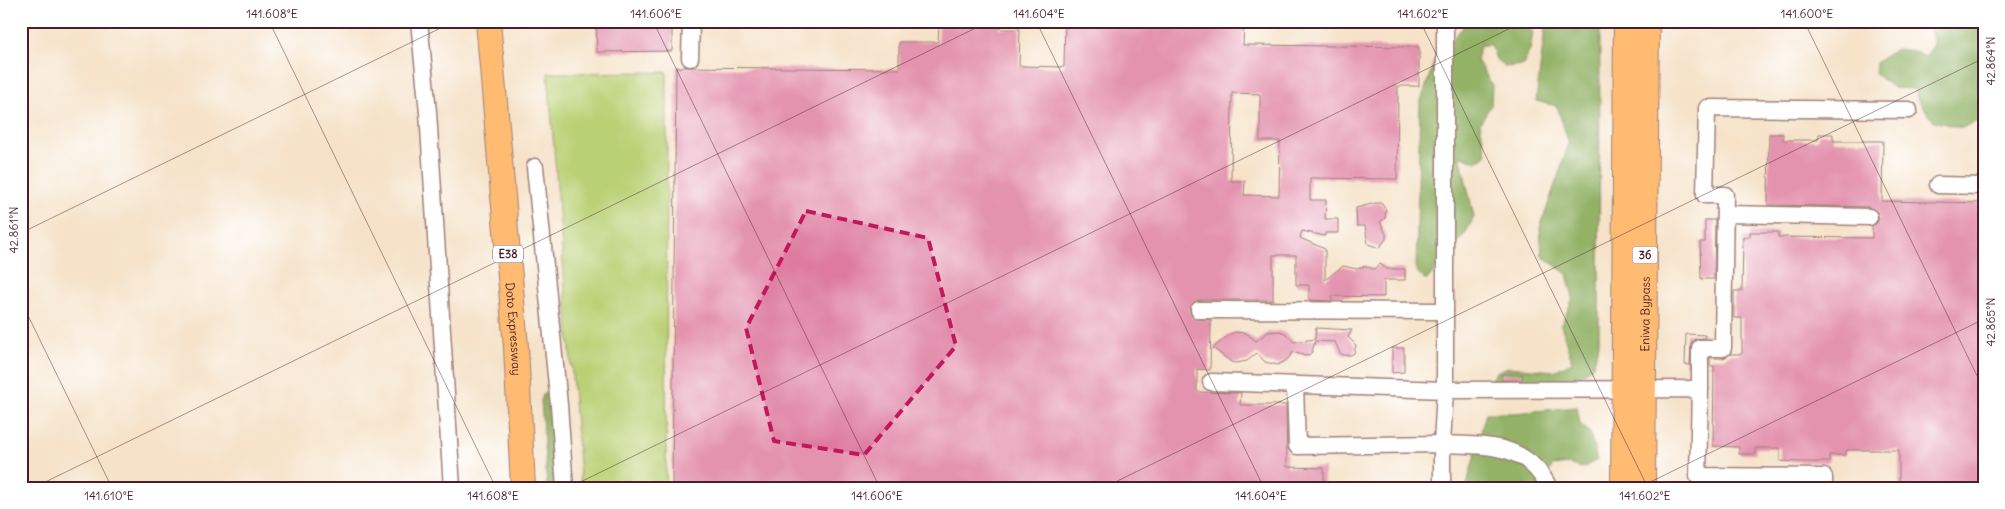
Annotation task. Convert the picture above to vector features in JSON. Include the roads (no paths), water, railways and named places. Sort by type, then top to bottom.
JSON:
[{"type":"highway","name":"Doto Expressway","points":[[488,21],[516,347],[523,488]]},
{"type":"highway","name":"Eniwa Bypass","points":[[1626,21],[1634,389],[1643,488]]},
{"type":"highway","name":"Eniwa Bypass","points":[[1623,488],[1634,389],[1647,21]]},
{"type":"street","points":[[419,21],[428,112],[452,488]]},
{"type":"street","points":[[690,21],[690,58]]},
{"type":"street","points":[[1442,488],[1445,311],[1445,21]]},
{"type":"street","points":[[1824,488],[1824,477],[1698,476],[1700,348],[1723,348],[1725,195],[1705,195],[1707,108],[1909,110]]},
{"type":"street","points":[[534,167],[559,405],[565,488]]},
{"type":"street","points":[[1938,185],[1984,186]]},
{"type":"street","points":[[1725,214],[1869,218]]},
{"type":"street","points":[[1198,310],[1445,311]]},
{"type":"street","points":[[1211,382],[1444,390],[1700,389]]},
{"type":"street","points":[[1295,385],[1297,446],[1442,444],[1498,448],[1516,453],[1534,464],[1549,488]]}]
